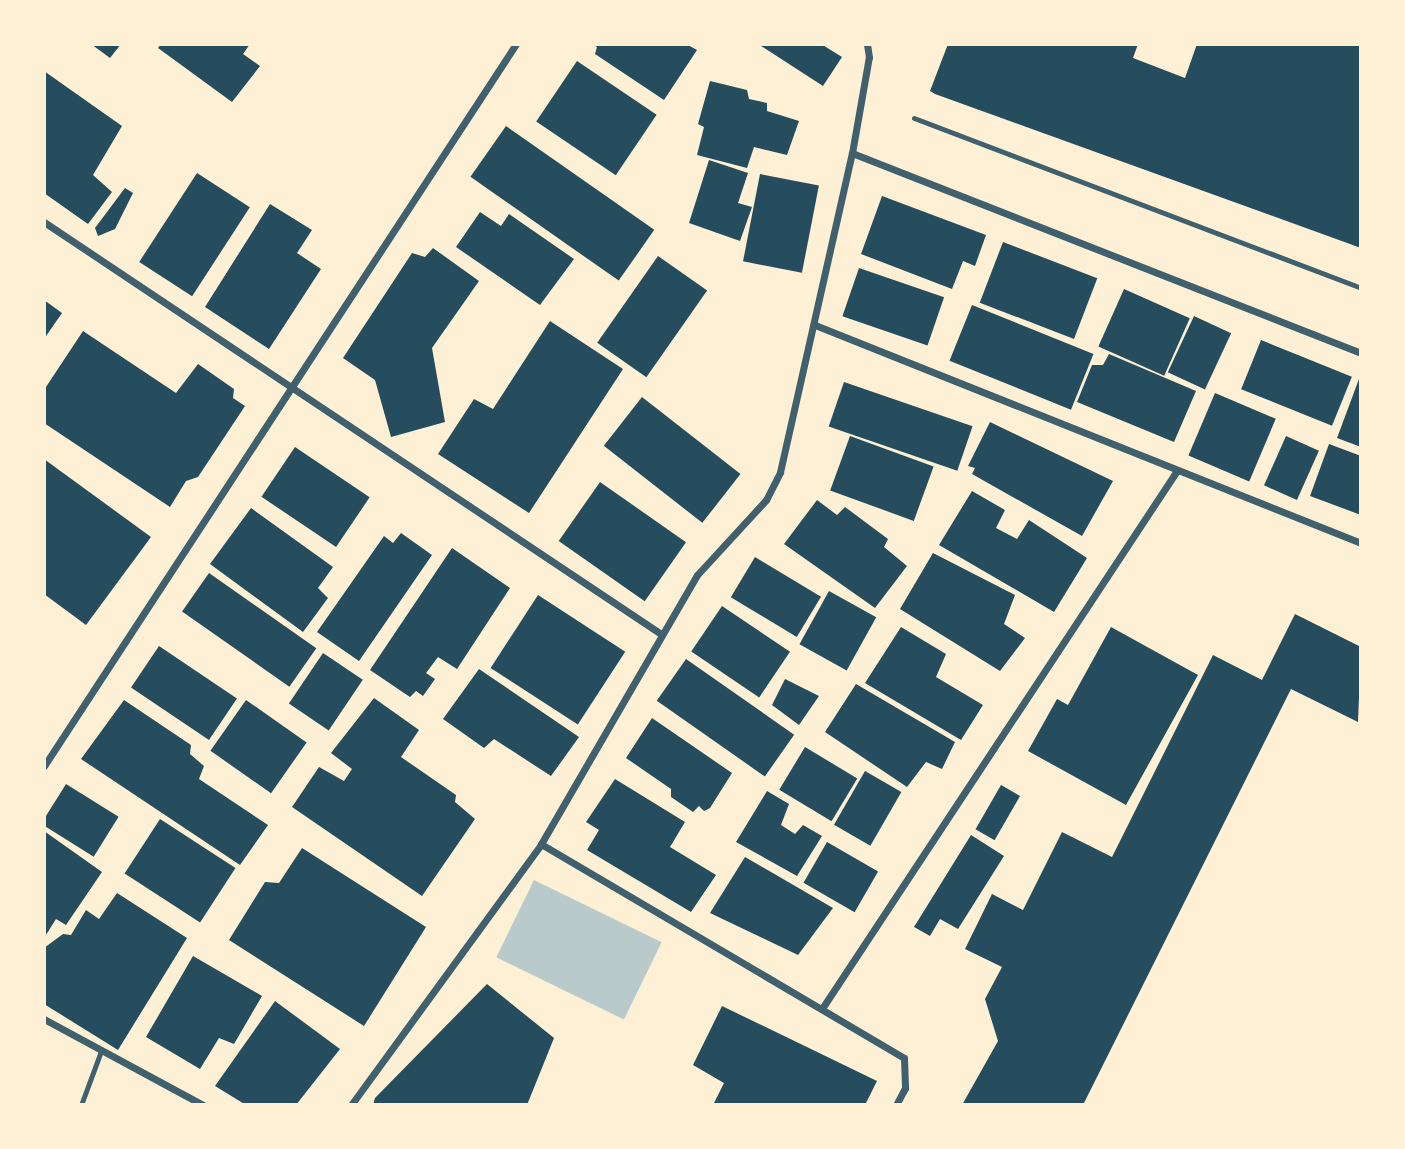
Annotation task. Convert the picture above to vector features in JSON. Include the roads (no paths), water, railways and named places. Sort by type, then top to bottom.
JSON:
[{"type":"street","points":[[44,766],[516,44]]},
{"type":"street","points":[[351,1105],[541,844],[697,575],[766,500],[780,472],[852,153],[869,57],[867,44]]},
{"type":"street","points":[[852,153],[1361,353]]},
{"type":"street","points":[[44,222],[661,634]]},
{"type":"street","points":[[815,325],[1176,472],[1361,543]]},
{"type":"street","points":[[823,1007],[1176,472]]},
{"type":"street","points":[[541,844],[823,1007],[904,1058],[905,1088],[896,1105]]},
{"type":"street","points":[[44,1019],[203,1105]]},
{"type":"lane","points":[[914,118],[1361,288]]},
{"type":"lane","points":[[81,1105],[100,1051]]}]
